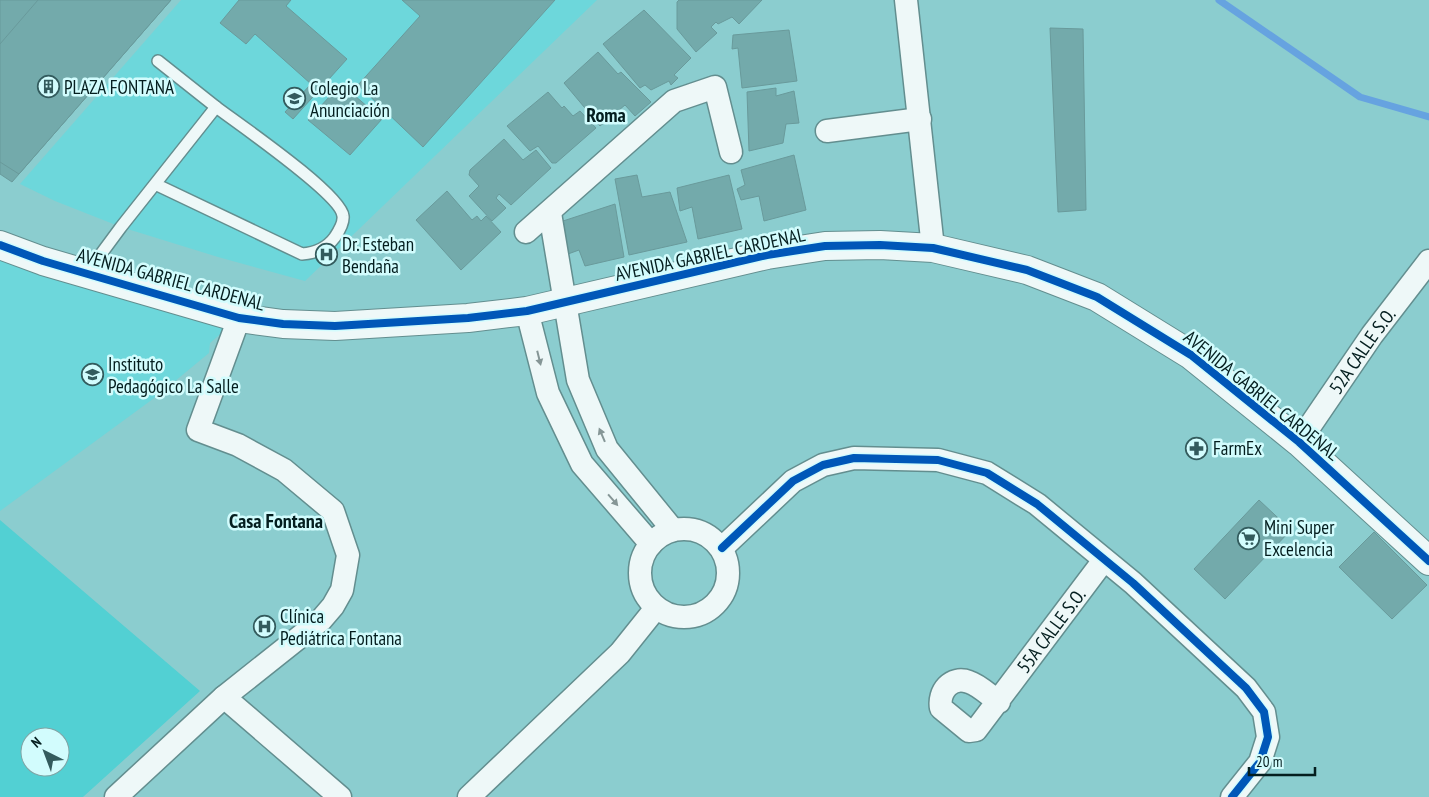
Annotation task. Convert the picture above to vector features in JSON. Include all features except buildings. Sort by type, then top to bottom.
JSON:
[{"type":"street","points":[[906,0],[934,248]]},
{"type":"street","points":[[526,232],[550,213],[674,101],[715,87],[731,152]]},
{"type":"street","points":[[827,131],[920,119]]},
{"type":"street","points":[[550,213],[578,380],[607,449],[672,530]]},
{"type":"street","name":"AVENIDA GABRIEL CARDENAL","points":[[0,245],[42,261],[239,318],[283,324],[334,326],[468,318],[527,311],[767,255],[825,246],[880,245],[934,248],[1027,270],[1097,297],[1191,355],[1299,442],[1429,561]]},
{"type":"street","name":"52A CALLE S.O.","points":[[1299,442],[1372,335],[1429,261]]},
{"type":"street","points":[[527,311],[548,393],[582,464],[651,544]]},
{"type":"street","points":[[116,797],[224,697],[321,620],[333,606],[342,590],[348,555],[333,511],[284,470],[238,445],[198,430],[239,318]]},
{"type":"street","points":[[722,548],[794,481],[823,464],[854,458],[938,460],[987,473],[1037,504],[1133,583],[1246,688],[1264,712],[1268,737],[1260,762],[1232,797]]},
{"type":"street","points":[[672,530],[695,530],[708,535],[722,548],[729,567],[723,596],[713,608],[687,618],[673,616],[656,608],[645,595],[640,577],[641,564],[651,544],[672,530]]},
{"type":"street","name":"55A CALLE S.O.","points":[[999,702],[1104,560]]},
{"type":"street","points":[[469,797],[620,653],[656,608]]},
{"type":"street","points":[[224,697],[340,797]]},
{"type":"lane","points":[[155,184],[302,254],[313,253],[333,239],[341,228],[343,215],[336,202],[317,184],[158,61]]},
{"type":"lane","points":[[86,274],[216,107]]},
{"type":"shaded area","name":"Colegio La Anunciación","points":[[181,0],[597,0],[305,281],[121,227],[55,201],[20,184]]},
{"type":"shaded area","name":"Instituto Pedagógico La Salle","points":[[0,245],[239,318],[210,343],[209,353],[157,396],[0,511]]},
{"type":"shaded area","points":[[0,520],[200,691],[83,797],[0,797]]},
{"type":"waterway","points":[[1219,0],[1360,97],[1429,117]]},
{"type":"cycle path","points":[[0,245],[43,261],[239,318],[283,324],[335,326],[468,318],[527,311],[767,255],[825,246],[880,245],[933,248],[1027,270],[1097,297],[1191,355],[1299,442],[1429,561]]},
{"type":"cycle path","points":[[722,548],[793,481],[823,465],[854,458],[938,460],[987,473],[1037,504],[1133,583],[1246,688],[1264,712],[1268,737],[1260,762],[1232,797]]},
{"type":"place","name":"PLAZA FONTANA","points":[[48,87]]},
{"type":"place","name":"Colegio La Anunciación","points":[[294,99]]},
{"type":"place","name":"Dr. Esteban Bendaña","points":[[326,255]]},
{"type":"place","name":"Instituto Pedagógico La Salle","points":[[92,375]]},
{"type":"place","name":"FarmEx","points":[[1197,448]]},
{"type":"place","name":"Mini Super Excelencia","points":[[1248,538]]},
{"type":"place","name":"Clínica Pediátrica Fontana","points":[[264,627]]},
{"type":"district","name":"Roma","points":[[606,115]]},
{"type":"district","name":"Casa Fontana","points":[[276,521]]}]
